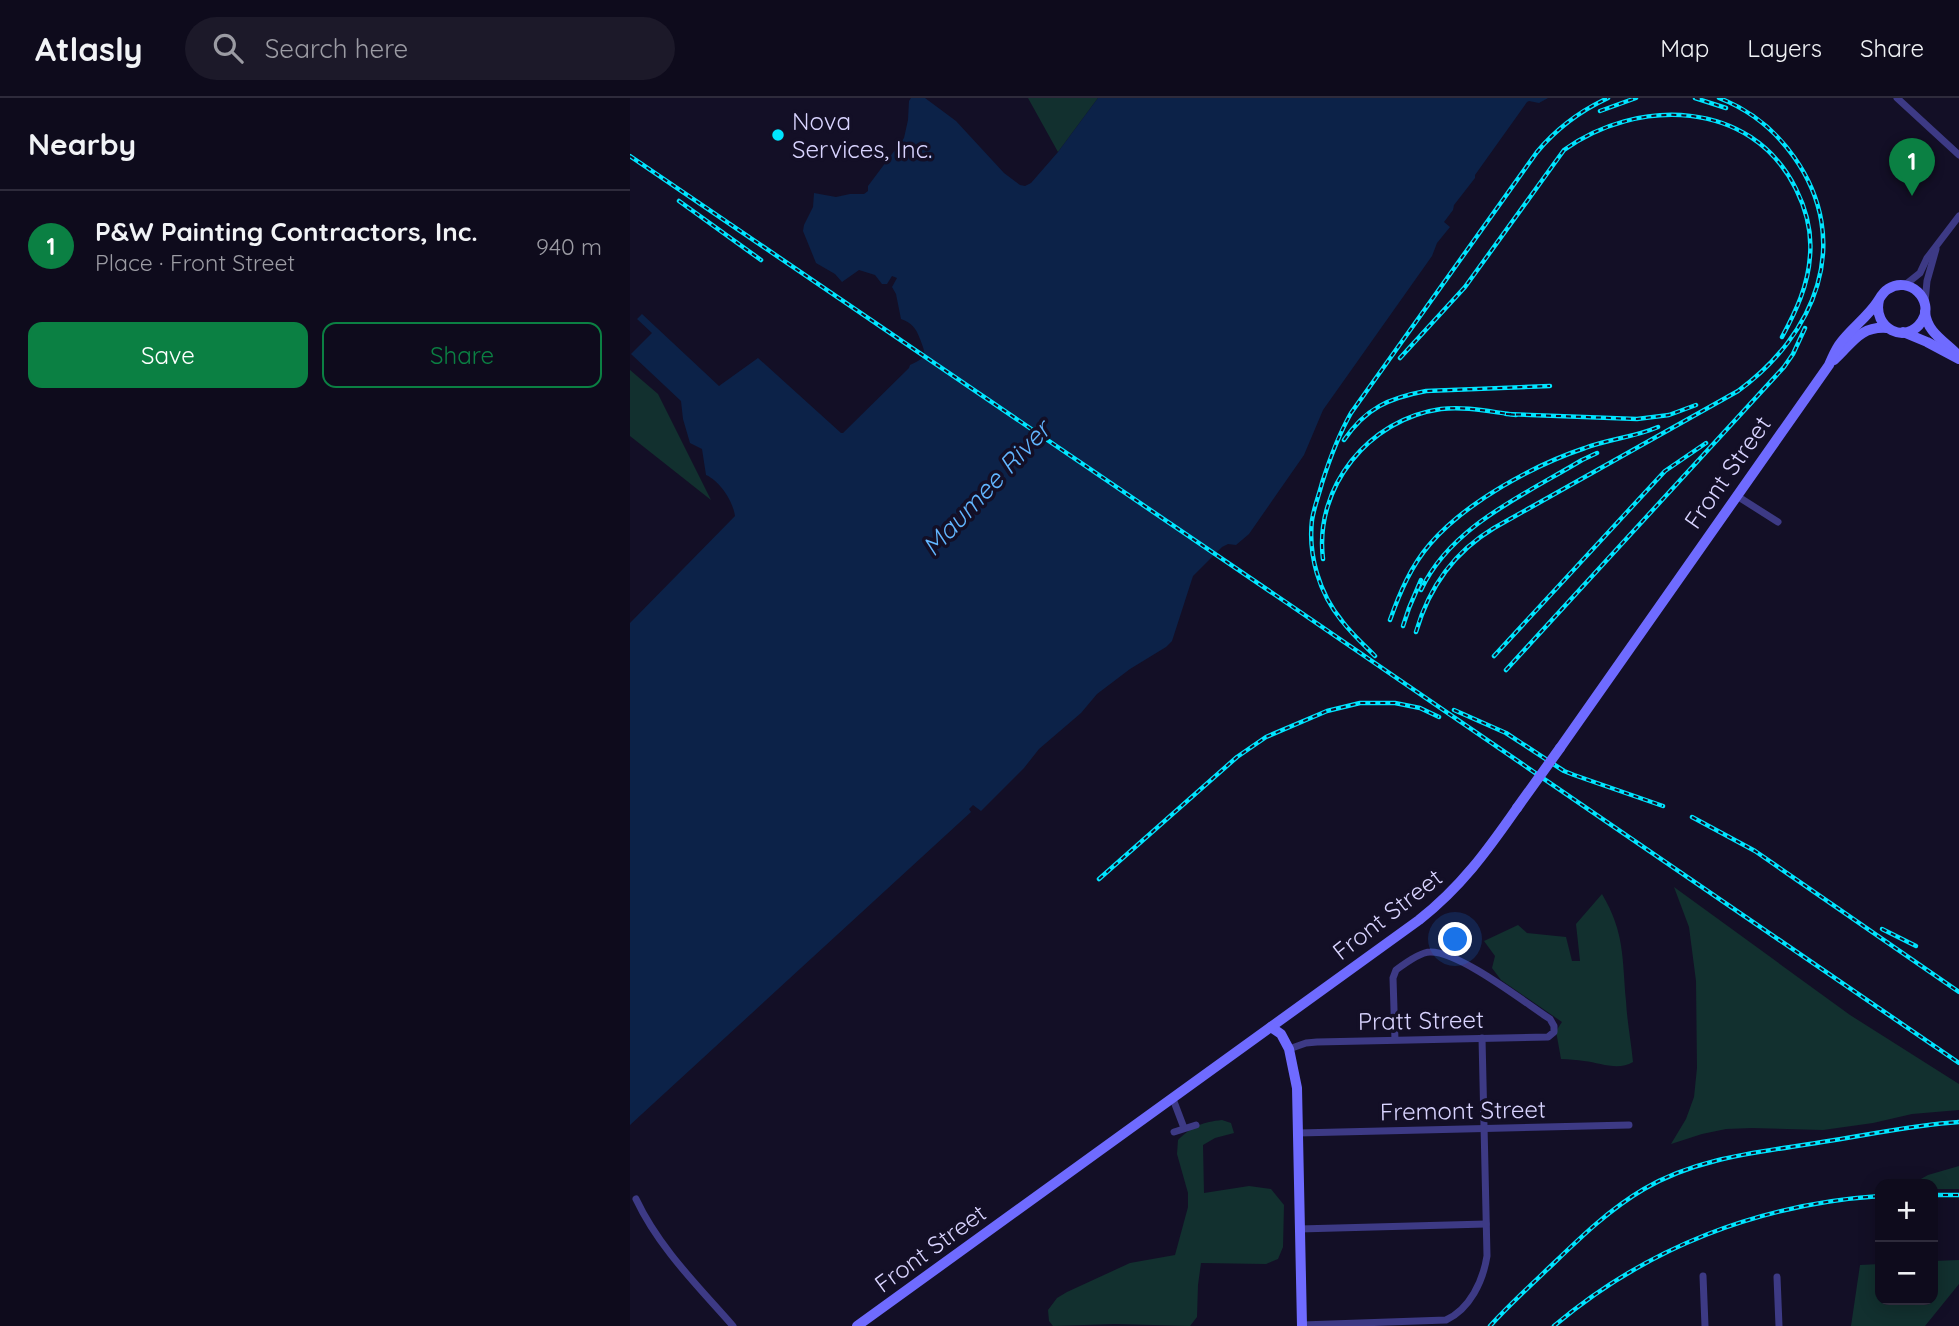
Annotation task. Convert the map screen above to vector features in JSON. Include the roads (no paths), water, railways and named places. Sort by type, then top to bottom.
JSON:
[{"type":"street","points":[[1897,98],[1959,155]]},
{"type":"street","points":[[1937,245],[1928,276],[1925,309],[1919,325],[1911,331],[1903,332],[1887,328],[1879,316],[1879,300],[1888,289],[1905,285],[1920,273],[1927,258],[1959,216]]},
{"type":"street","points":[[1905,285],[1919,292],[1930,328],[1959,358]]},
{"type":"street","name":"Front Street","points":[[1829,365],[1839,344],[1879,300]]},
{"type":"street","name":"Front Street","points":[[857,1326],[1445,899],[1478,864],[1829,365],[1860,333],[1872,328],[1887,328]]},
{"type":"street","points":[[1903,332],[1959,358]]},
{"type":"street","points":[[1737,496],[1778,522]]},
{"type":"street","name":"Pratt Street","points":[[1289,1049],[1307,1043],[1548,1037],[1554,1032],[1554,1026],[1550,1019],[1468,964],[1432,952],[1425,953],[1396,970],[1393,978],[1395,1040]]},
{"type":"street","points":[[1271,1027],[1281,1034],[1289,1049],[1297,1088],[1302,1325],[1446,1321],[1460,1312],[1479,1285],[1487,1256],[1482,1038]]},
{"type":"street","points":[[1173,1098],[1184,1128]]},
{"type":"street","points":[[1174,1132],[1196,1125]]},
{"type":"street","name":"Fremont Street","points":[[1298,1133],[1629,1125]]},
{"type":"street","points":[[636,1199],[660,1240],[702,1293],[733,1326]]},
{"type":"street","points":[[1299,1229],[1486,1224]]},
{"type":"street","points":[[1703,1276],[1705,1326]]},
{"type":"street","points":[[1777,1277],[1779,1326]]},
{"type":"water","name":"Maumee River","points":[[911,98],[925,98],[956,121],[1004,173],[1025,186],[1031,183],[1058,152],[1098,98],[1548,98],[1539,103],[1527,102],[1454,205],[1444,222],[1450,227],[1437,243],[1432,256],[1323,410],[1304,455],[1249,534],[1236,545],[1228,544],[1222,547],[1193,576],[1172,641],[1097,694],[1081,713],[1039,749],[981,811],[973,805],[969,809],[971,812],[630,1125],[630,623],[735,516],[725,492],[706,475],[702,449],[690,443],[681,401],[631,354],[652,333],[637,319],[642,314],[719,386],[758,358],[843,433],[910,365],[923,357],[924,352],[915,329],[901,319],[892,287],[897,278],[892,276],[887,284],[882,284],[875,275],[859,270],[842,282],[835,274],[816,263],[803,231],[804,225],[813,207],[814,193],[836,197],[864,194],[868,191],[868,186],[904,138]]},
{"type":"railway","points":[[1375,656],[1350,630],[1327,598],[1317,573],[1312,547],[1313,515],[1342,430],[1351,413],[1537,152],[1570,121],[1608,98]]},
{"type":"railway","points":[[1600,111],[1636,98]]},
{"type":"railway","points":[[1695,98],[1726,108]]},
{"type":"railway","points":[[1416,632],[1436,586],[1467,548],[1494,528],[1738,391],[1765,368],[1788,343],[1805,315],[1817,285],[1823,254],[1821,222],[1812,189],[1794,157],[1779,138],[1741,108],[1719,98]]},
{"type":"railway","points":[[1400,358],[1465,287],[1564,150],[1593,133],[1624,121],[1657,115],[1690,116],[1722,123],[1751,137],[1776,159],[1796,189],[1808,221],[1810,256],[1801,298],[1782,337]]},
{"type":"railway","points":[[630,156],[1959,1063]]},
{"type":"railway","points":[[679,201],[761,260]]},
{"type":"railway","points":[[1506,670],[1784,367],[1805,328]]},
{"type":"railway","points":[[1344,440],[1370,412],[1390,401],[1413,394],[1426,391],[1550,386]]},
{"type":"railway","points":[[1506,414],[1637,419],[1669,415],[1696,405]]},
{"type":"railway","points":[[1323,559],[1323,532],[1337,483],[1352,461],[1370,442],[1415,415],[1441,409],[1469,409],[1516,415]]},
{"type":"railway","points":[[1390,620],[1407,580],[1423,552],[1445,529],[1481,500],[1523,475],[1565,455],[1658,427]]},
{"type":"railway","points":[[1494,656],[1665,471],[1706,443]]},
{"type":"railway","points":[[1421,590],[1434,567],[1470,530],[1513,500],[1597,453]]},
{"type":"railway","points":[[1403,626],[1421,580]]},
{"type":"railway","points":[[1099,879],[1237,757],[1266,737],[1327,711],[1360,703],[1395,703],[1420,708],[1439,717]]},
{"type":"railway","points":[[1454,710],[1506,733],[1564,771],[1663,806]]},
{"type":"railway","points":[[1692,817],[1755,851],[1959,992]]},
{"type":"railway","points":[[1882,929],[1916,946]]},
{"type":"railway","points":[[1490,1326],[1597,1223],[1644,1189],[1665,1178],[1731,1157],[1959,1122]]},
{"type":"railway","points":[[1938,1195],[1959,1195]]},
{"type":"railway","points":[[1554,1326],[1589,1298],[1627,1274],[1706,1235],[1791,1209],[1875,1197]]},
{"type":"place","name":"Nova Services, Inc.","points":[[778,135]]},
{"type":"place","name":"P&W Painting Contractors, Inc.","points":[[1912,196]]}]
